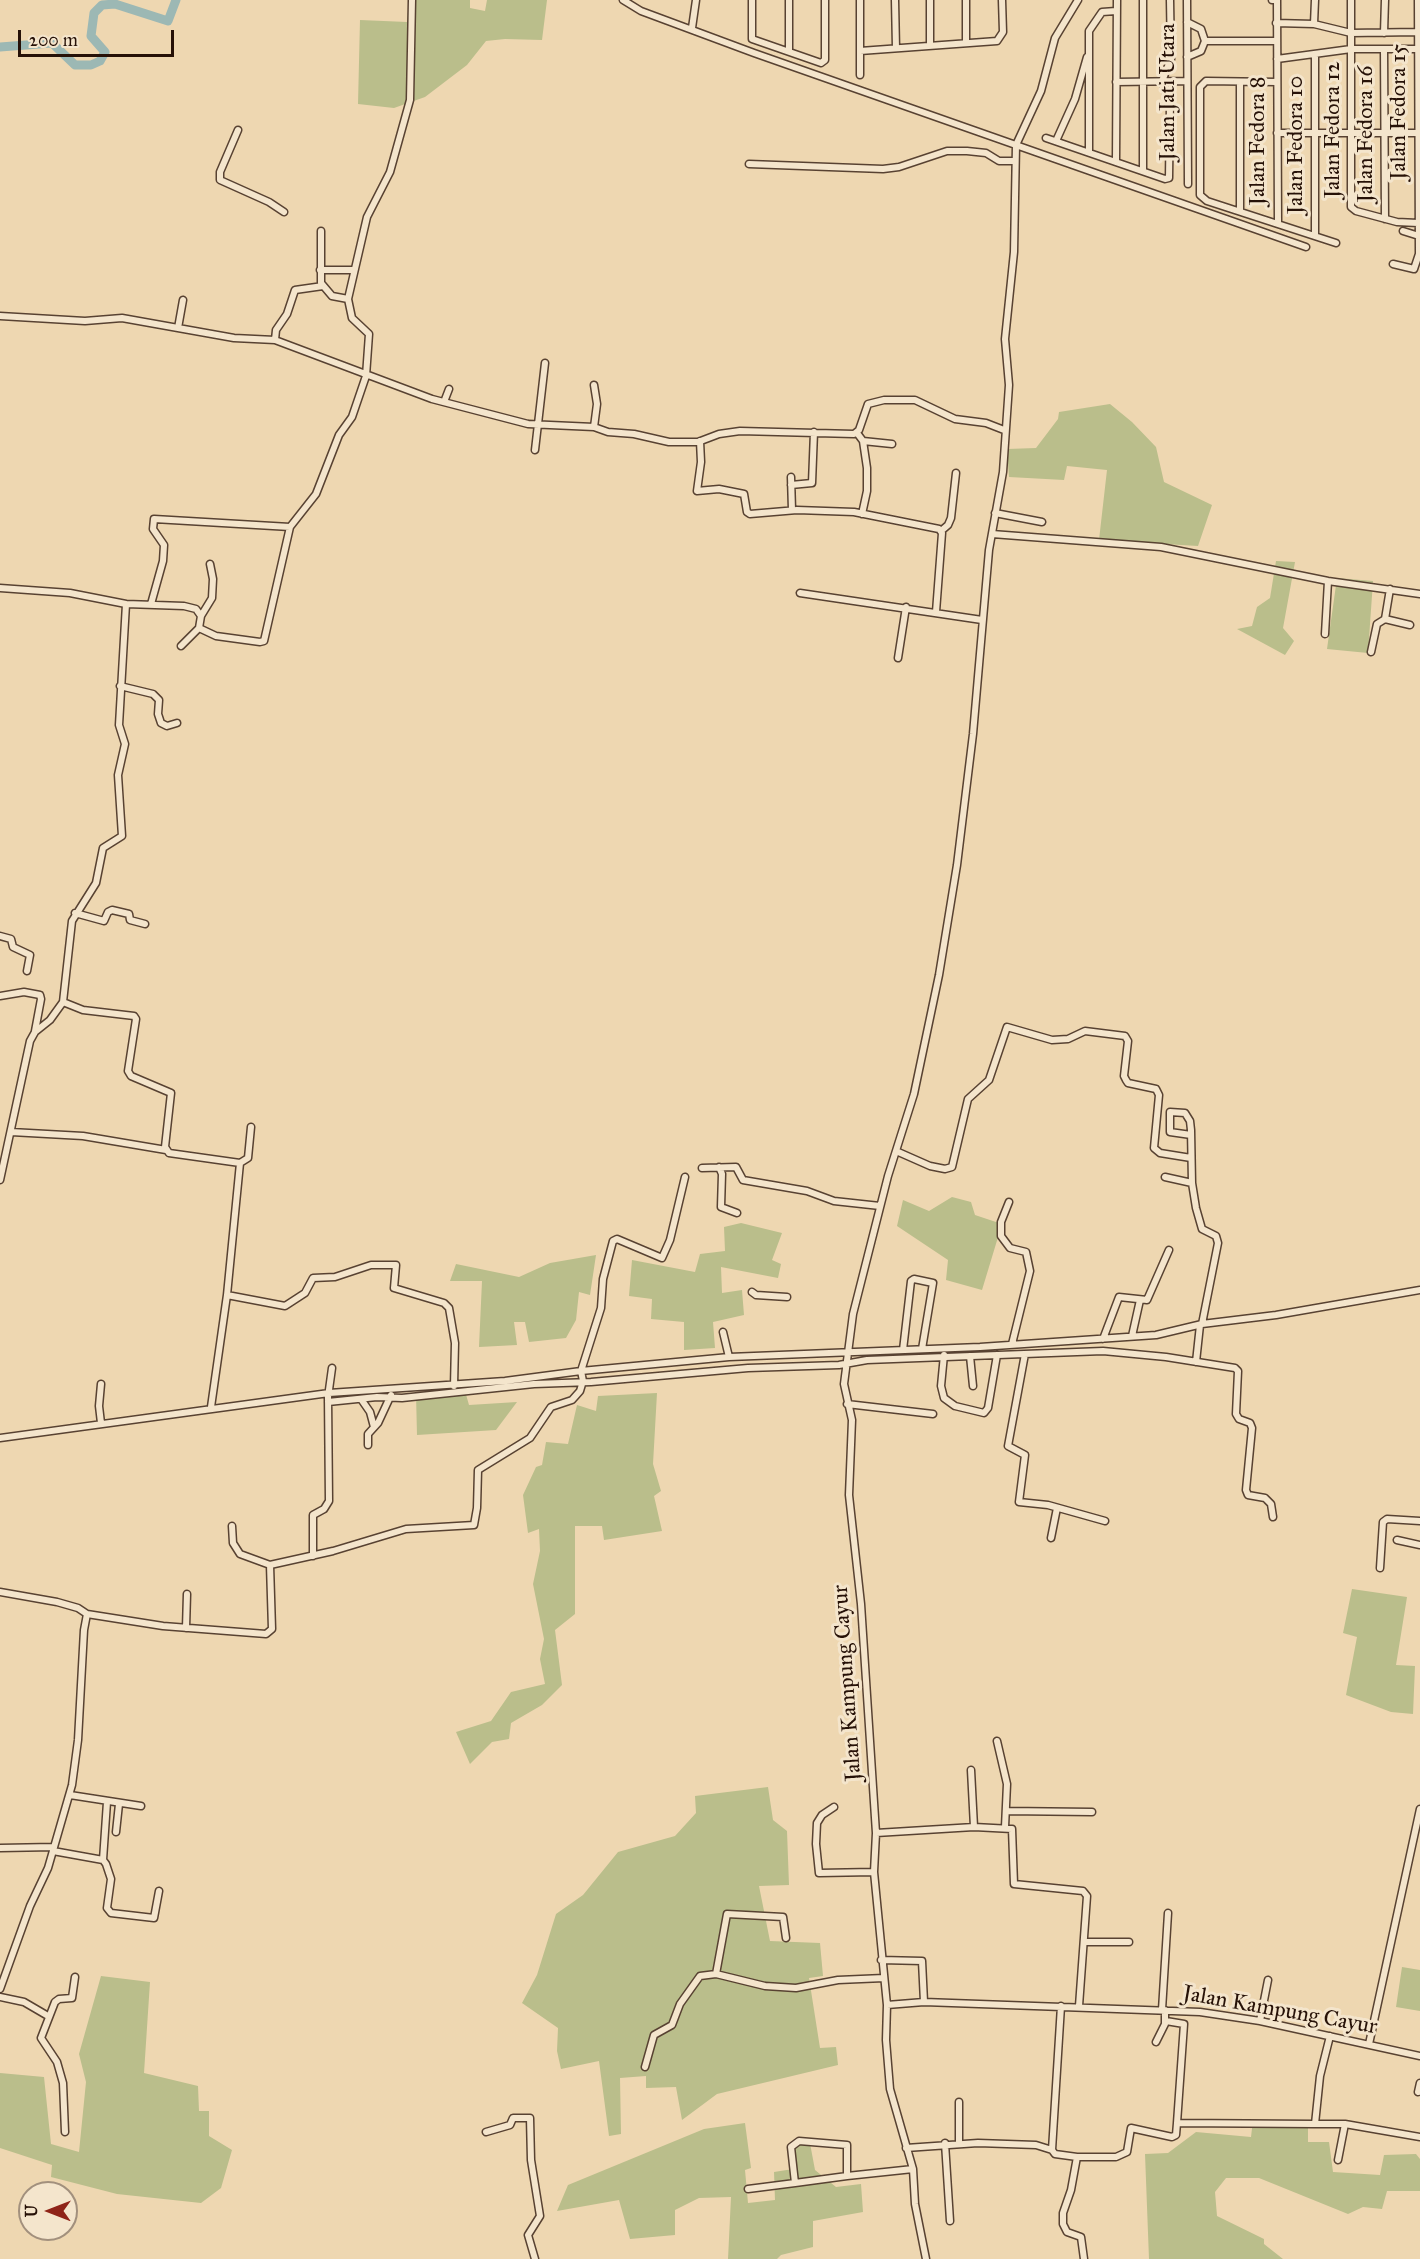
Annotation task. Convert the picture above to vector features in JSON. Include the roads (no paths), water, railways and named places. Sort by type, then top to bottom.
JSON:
[{"type":"street","points":[[199,628],[216,636],[264,641],[291,527],[316,494],[339,435],[352,417],[366,376],[369,334],[352,318],[348,299],[367,217],[390,172],[410,100],[412,0]]},
{"type":"street","points":[[623,0],[632,2],[641,11],[692,28],[754,53],[1306,247]]},
{"type":"street","points":[[692,28],[696,0]]},
{"type":"street","points":[[752,0],[752,39],[822,63],[825,60],[825,0]]},
{"type":"street","points":[[789,0],[789,51]]},
{"type":"street","points":[[860,0],[860,75]]},
{"type":"street","points":[[895,0],[896,48]]},
{"type":"street","points":[[930,0],[930,45]]},
{"type":"street","points":[[966,0],[966,42]]},
{"type":"street","points":[[860,51],[966,42],[995,42],[1002,36],[1002,0]]},
{"type":"street","points":[[1016,145],[1041,91],[1055,38],[1078,0]]},
{"type":"street","points":[[1116,162],[1117,0]]},
{"type":"street","points":[[1143,0],[1143,171]]},
{"type":"street","points":[[1046,138],[1164,178],[1170,174],[1170,104],[1162,81],[1171,59],[1170,0]]},
{"type":"street","name":"Jalan Jati Utara","points":[[1187,0],[1188,184]]},
{"type":"street","name":"Jalan Fedora 8","points":[[1276,0],[1278,223]]},
{"type":"street","points":[[1314,24],[1315,0]]},
{"type":"street","name":"Jalan Fedora 12","points":[[1351,0],[1350,132],[1353,210],[1385,219]]},
{"type":"street","points":[[1384,33],[1385,0]]},
{"type":"street","name":"Jalan Fedora 15","points":[[1393,264],[1414,269],[1419,254],[1418,0]]},
{"type":"street","points":[[1089,152],[1089,31],[1102,12],[1116,11]]},
{"type":"street","points":[[1187,22],[1202,29],[1205,41],[1201,51],[1187,57]]},
{"type":"street","points":[[1276,23],[1314,24],[1351,33],[1417,32]]},
{"type":"street","points":[[1205,41],[1276,41]]},
{"type":"street","points":[[1276,59],[1351,49],[1417,49]]},
{"type":"street","name":"Jalan Fedora 16","points":[[1384,49],[1385,219]]},
{"type":"street","points":[[1056,141],[1075,99],[1089,50]]},
{"type":"street","name":"Jalan Fedora 10","points":[[1315,55],[1315,235]]},
{"type":"street","points":[[1116,81],[1187,81]]},
{"type":"street","points":[[1277,82],[1206,81],[1200,87],[1200,195],[1207,201],[1336,243]]},
{"type":"street","points":[[1240,82],[1240,211]]},
{"type":"street","points":[[238,130],[220,172],[220,180],[269,202],[284,212]]},
{"type":"street","points":[[1277,133],[1419,133]]},
{"type":"street","name":"Jalan Kampung Cayur","points":[[926,2259],[915,2204],[913,2169],[889,2079],[887,2005],[874,1872],[876,1833],[861,1604],[849,1495],[852,1420],[844,1384],[850,1328],[880,1206],[913,1101],[948,926],[973,734],[982,620],[992,534],[1003,472],[1004,430],[1009,385],[1005,339],[1013,262],[1016,145]]},
{"type":"street","points":[[749,164],[883,169],[899,167],[947,151],[986,153],[999,161],[1015,161]]},
{"type":"street","points":[[1385,219],[1418,223]]},
{"type":"street","points":[[321,231],[320,270],[323,286],[332,296],[348,299]]},
{"type":"street","points":[[1403,231],[1419,236]]},
{"type":"street","points":[[320,270],[354,270]]},
{"type":"street","points":[[275,340],[276,330],[287,314],[295,290],[323,286]]},
{"type":"street","points":[[178,328],[183,300]]},
{"type":"street","points":[[0,316],[85,321],[114,318],[234,339],[275,340],[339,363],[366,376],[444,402],[540,426],[594,427],[608,432],[634,434],[669,442],[700,441],[719,434],[740,431],[857,433]]},
{"type":"street","points":[[535,450],[540,426],[545,363]]},
{"type":"street","points":[[594,385],[597,404],[594,427]]},
{"type":"street","points":[[444,402],[449,389]]},
{"type":"street","points":[[857,433],[868,404],[884,400],[915,400],[955,419],[986,423],[1004,430]]},
{"type":"street","points":[[791,484],[812,483],[814,432]]},
{"type":"street","points":[[857,433],[863,441],[867,484],[862,513]]},
{"type":"street","points":[[700,441],[701,462],[697,491],[719,489],[744,494],[747,512],[750,514],[792,510],[862,513],[941,531]]},
{"type":"street","points":[[863,441],[892,444]]},
{"type":"street","points":[[936,612],[941,531],[951,518],[956,473]]},
{"type":"street","points":[[790,477],[792,510]]},
{"type":"street","points":[[995,513],[1042,522]]},
{"type":"street","points":[[151,604],[163,561],[164,546],[153,530],[154,519],[291,527]]},
{"type":"street","points":[[992,534],[1161,547],[1328,581],[1420,594]]},
{"type":"street","points":[[182,646],[199,628],[201,616],[212,598],[213,579],[210,564]]},
{"type":"street","points":[[1325,634],[1328,581]]},
{"type":"street","points":[[0,588],[70,593],[126,604],[184,606],[196,609],[201,616]]},
{"type":"street","points":[[1385,619],[1389,589]]},
{"type":"street","points":[[800,593],[982,620]]},
{"type":"street","points":[[35,1032],[50,1020],[63,1002],[72,921],[96,883],[103,848],[122,836],[118,775],[125,744],[119,725],[126,604]]},
{"type":"street","points":[[898,658],[906,607]]},
{"type":"street","points":[[1371,652],[1377,624],[1385,619],[1410,625]]},
{"type":"street","points":[[120,686],[153,694],[159,700],[158,714],[161,723],[167,726],[177,723]]},
{"type":"street","points":[[75,914],[104,921],[108,912],[112,910],[129,915],[130,920],[145,924]]},
{"type":"street","points":[[0,936],[11,939],[13,947],[30,955],[27,971]]},
{"type":"street","points":[[0,996],[24,992],[40,995],[41,999],[0,1180]]},
{"type":"street","points":[[63,1002],[83,1010],[134,1016],[136,1019],[128,1071],[131,1076],[171,1093],[166,1150]]},
{"type":"street","points":[[897,1150],[930,1166],[945,1170],[952,1167],[968,1099],[989,1080],[1006,1026],[1052,1040],[1068,1040],[1084,1031],[1125,1036],[1128,1041],[1124,1076],[1126,1080],[1128,1083],[1156,1089],[1159,1095],[1154,1148],[1160,1153],[1191,1158]]},
{"type":"street","points":[[1191,1135],[1170,1132],[1170,1112],[1186,1114],[1191,1135],[1192,1183],[1203,1229],[1216,1236],[1218,1243],[1201,1324],[1196,1362]]},
{"type":"street","points":[[11,1132],[83,1136],[166,1150],[180,1156],[240,1163],[248,1158],[251,1127]]},
{"type":"street","points":[[212,1407],[227,1295],[240,1163]]},
{"type":"street","points":[[719,1167],[722,1174],[721,1207],[737,1213]]},
{"type":"street","points":[[702,1168],[738,1168],[743,1180],[807,1191],[834,1201],[880,1206]]},
{"type":"street","points":[[232,1526],[233,1543],[240,1554],[270,1565],[313,1556],[406,1529],[474,1525],[477,1515],[478,1470],[530,1438],[550,1408],[572,1400],[580,1391],[583,1382],[582,1371],[602,1308],[603,1279],[613,1241],[617,1239],[662,1258],[673,1229],[685,1177]]},
{"type":"street","points":[[1165,1177],[1192,1183]]},
{"type":"street","points":[[1009,1202],[1001,1222],[1001,1236],[1010,1248],[1026,1252],[1030,1271],[1012,1344]]},
{"type":"street","points":[[1103,1339],[1119,1297],[1140,1300],[1148,1298],[1169,1250]]},
{"type":"street","points":[[227,1295],[285,1306],[305,1293],[313,1278],[335,1277],[361,1267],[396,1265],[394,1288],[444,1303],[449,1308],[455,1343],[454,1386]]},
{"type":"street","points":[[903,1350],[911,1281],[914,1279],[933,1283],[922,1349]]},
{"type":"street","points":[[328,1398],[402,1398],[534,1384],[748,1368],[903,1350],[1162,1334],[1201,1324],[1276,1315],[1420,1290]]},
{"type":"street","points":[[752,1292],[756,1295],[787,1297]]},
{"type":"street","points":[[1132,1336],[1140,1300]]},
{"type":"street","points":[[723,1332],[729,1357]]},
{"type":"street","points":[[944,1348],[941,1386],[944,1398],[948,1403],[966,1411],[984,1413],[988,1408],[997,1355]]},
{"type":"street","points":[[0,1438],[212,1407],[328,1398],[391,1388],[454,1386],[539,1378],[582,1371],[729,1357],[945,1357],[1103,1352],[1166,1357],[1235,1368],[1238,1371],[1235,1410],[1239,1419],[1250,1423],[1252,1428],[1246,1490],[1248,1495],[1265,1498],[1271,1504],[1273,1517]]},
{"type":"street","points":[[1025,1354],[1008,1446],[1025,1455],[1019,1502],[1058,1508],[1105,1521]]},
{"type":"street","points":[[970,1356],[973,1386]]},
{"type":"street","points":[[313,1556],[313,1515],[324,1509],[329,1502],[328,1398],[332,1368]]},
{"type":"street","points":[[100,1384],[99,1406],[102,1423]]},
{"type":"street","points":[[368,1445],[368,1434],[391,1397],[391,1388]]},
{"type":"street","points":[[362,1399],[370,1412],[374,1427]]},
{"type":"street","points":[[847,1404],[933,1414]]},
{"type":"street","points":[[1051,1538],[1058,1508]]},
{"type":"street","points":[[1380,1568],[1383,1521],[1387,1519],[1420,1521]]},
{"type":"street","points":[[1397,1540],[1420,1545]]},
{"type":"street","points":[[0,1592],[57,1602],[78,1608],[87,1614],[186,1628],[270,1633],[273,1614],[270,1565]]},
{"type":"street","points":[[186,1628],[187,1594]]},
{"type":"street","points":[[0,1989],[54,1849],[70,1795],[78,1740],[84,1630],[87,1614]]},
{"type":"street","points":[[997,1742],[1007,1784],[1005,1827]]},
{"type":"street","points":[[971,1770],[974,1827]]},
{"type":"street","points":[[70,1795],[141,1806]]},
{"type":"street","points":[[107,1802],[103,1860],[108,1867],[111,1879],[108,1912],[154,1918],[159,1891]]},
{"type":"street","points":[[116,1832],[119,1804]]},
{"type":"street","points":[[834,1807],[822,1815],[818,1823],[816,1844],[819,1873],[874,1872]]},
{"type":"street","points":[[1369,2044],[1420,1809]]},
{"type":"street","points":[[1006,1811],[1092,1812]]},
{"type":"street","points":[[876,1833],[974,1827],[1012,1829],[1014,1833],[1014,1884],[1086,1893],[1085,1942],[1079,2006]]},
{"type":"street","points":[[0,1848],[54,1849],[103,1860]]},
{"type":"street","points":[[1156,2042],[1166,2021],[1164,2010],[1168,1913]]},
{"type":"street","points":[[716,1974],[727,1914],[783,1917],[786,1938]]},
{"type":"street","points":[[1085,1942],[1129,1942]]},
{"type":"street","points":[[881,1960],[922,1961],[924,2002]]},
{"type":"street","points":[[645,2067],[654,2035],[672,2025],[680,2004],[698,1977],[716,1974],[777,1987],[815,1986],[849,1979],[884,1978]]},
{"type":"street","points":[[65,2132],[63,2083],[57,2062],[41,2038],[48,2016],[57,2000],[72,1998],[75,1977]]},
{"type":"street","points":[[1260,2021],[1268,1980]]},
{"type":"street","points":[[0,1997],[24,2002],[48,2016]]},
{"type":"street","name":"Jalan Kampung Cayur","points":[[887,2005],[924,2002],[1164,2010],[1260,2021],[1420,2056]]},
{"type":"street","points":[[1052,2150],[1061,2006]]},
{"type":"street","points":[[906,2148],[959,2143],[1036,2145],[1052,2150],[1055,2154],[1077,2157],[1123,2155],[1129,2147],[1131,2128],[1175,2137],[1178,2123],[1184,2024],[1166,2021]]},
{"type":"street","points":[[1315,2124],[1318,2085],[1330,2036]]},
{"type":"street","points":[[1418,2092],[1420,2083]]},
{"type":"street","points":[[959,2102],[959,2143]]},
{"type":"street","points":[[486,2132],[510,2126],[513,2118],[530,2118],[531,2160],[540,2216],[528,2235],[535,2259]]},
{"type":"street","points":[[1178,2123],[1345,2124],[1420,2137]]},
{"type":"street","points":[[1338,2160],[1345,2124]]},
{"type":"street","points":[[795,2183],[791,2147],[799,2141],[848,2145],[847,2176]]},
{"type":"street","points":[[945,2144],[950,2221]]},
{"type":"street","points":[[1077,2157],[1071,2190],[1063,2213],[1063,2224],[1067,2232],[1081,2237],[1084,2259]]},
{"type":"street","points":[[748,2189],[913,2169]]},
{"type":"waterway","points":[[0,47],[52,43],[75,65],[91,65],[100,61],[105,52],[91,36],[94,13],[102,5],[115,4],[168,21],[176,0]]}]
